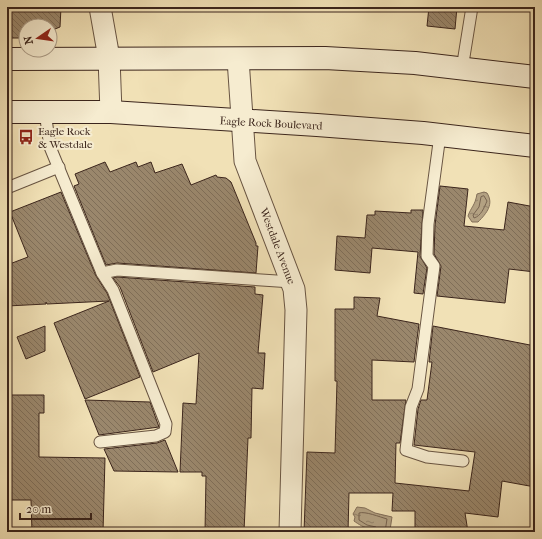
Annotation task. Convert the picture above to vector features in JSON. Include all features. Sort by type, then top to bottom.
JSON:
[{"type":"main road","points":[[7,59],[325,58],[415,63],[535,77]]},
{"type":"main road","name":"Eagle Rock Boulevard","points":[[7,112],[111,112],[242,122],[440,134],[535,146]]},
{"type":"street","points":[[100,7],[109,58],[111,112]]},
{"type":"street","name":"Westdale Avenue","points":[[238,59],[245,162],[292,282],[296,310],[290,532]]},
{"type":"lane","points":[[462,69],[472,7]]},
{"type":"lane","points":[[44,112],[50,147],[102,273],[113,290],[166,424],[165,432],[156,436],[100,442]]},
{"type":"lane","points":[[440,134],[428,224],[427,256],[434,266],[418,389],[411,407],[406,450],[427,458],[462,461]]},
{"type":"lane","points":[[7,188],[58,167]]},
{"type":"lane","points":[[102,273],[117,270],[292,282]]},
{"type":"water","points":[[484,192],[487,193],[489,197],[490,205],[478,222],[472,222],[468,216],[469,213],[477,194]]},
{"type":"water","points":[[357,507],[365,508],[375,513],[392,517],[390,530],[386,532],[376,531],[366,528],[354,521],[355,517],[353,514]]},
{"type":"building","points":[[7,7],[61,7],[60,27],[58,28],[58,18],[18,18],[18,38],[7,38]]},
{"type":"building","points":[[429,7],[457,7],[455,29],[427,26]]},
{"type":"building","points":[[105,162],[110,172],[136,162],[138,167],[151,162],[155,173],[182,164],[191,185],[216,175],[217,177],[226,178],[231,182],[256,246],[258,246],[256,273],[117,263],[106,265],[74,186],[79,184],[75,174]]},
{"type":"building","points":[[440,186],[468,189],[464,226],[504,230],[508,202],[535,207],[535,272],[509,269],[505,303],[437,296],[441,266],[434,254],[435,225]]},
{"type":"building","points":[[61,192],[96,276],[107,293],[140,377],[85,399],[54,323],[109,301],[47,304],[46,302],[46,304],[7,306],[7,265],[28,257],[10,212]]},
{"type":"building","points":[[411,210],[423,210],[420,256],[427,268],[423,294],[414,293],[418,252],[372,248],[370,273],[335,270],[337,236],[365,238],[367,215],[375,215],[375,211],[411,213]]},
{"type":"building","points":[[117,277],[255,287],[255,294],[263,295],[258,353],[265,353],[263,389],[252,388],[251,438],[248,438],[244,532],[205,532],[206,476],[202,476],[202,472],[180,472],[183,403],[196,404],[199,353],[153,372],[120,287],[113,278]]},
{"type":"building","points":[[354,297],[380,298],[377,316],[419,324],[414,362],[372,360],[372,400],[406,400],[400,443],[396,443],[395,483],[469,491],[475,452],[414,445],[418,409],[421,400],[427,400],[432,362],[429,362],[433,326],[535,346],[535,487],[502,481],[498,517],[465,513],[468,532],[415,532],[415,511],[392,511],[393,493],[349,493],[348,532],[304,532],[307,452],[335,453],[337,381],[335,381],[335,309],[354,309]]},
{"type":"building","points":[[45,326],[45,351],[26,359],[17,337]]},
{"type":"building","points":[[7,395],[44,395],[44,413],[39,413],[39,457],[105,458],[103,532],[32,532],[31,500],[9,500],[9,490],[7,490]]},
{"type":"building","points":[[85,400],[150,402],[159,427],[99,435]]},
{"type":"building","points":[[165,440],[178,472],[114,471],[104,449],[157,443]]},
{"type":"place","name":"Eagle Rock & Westdale","points":[[26,137]]}]
